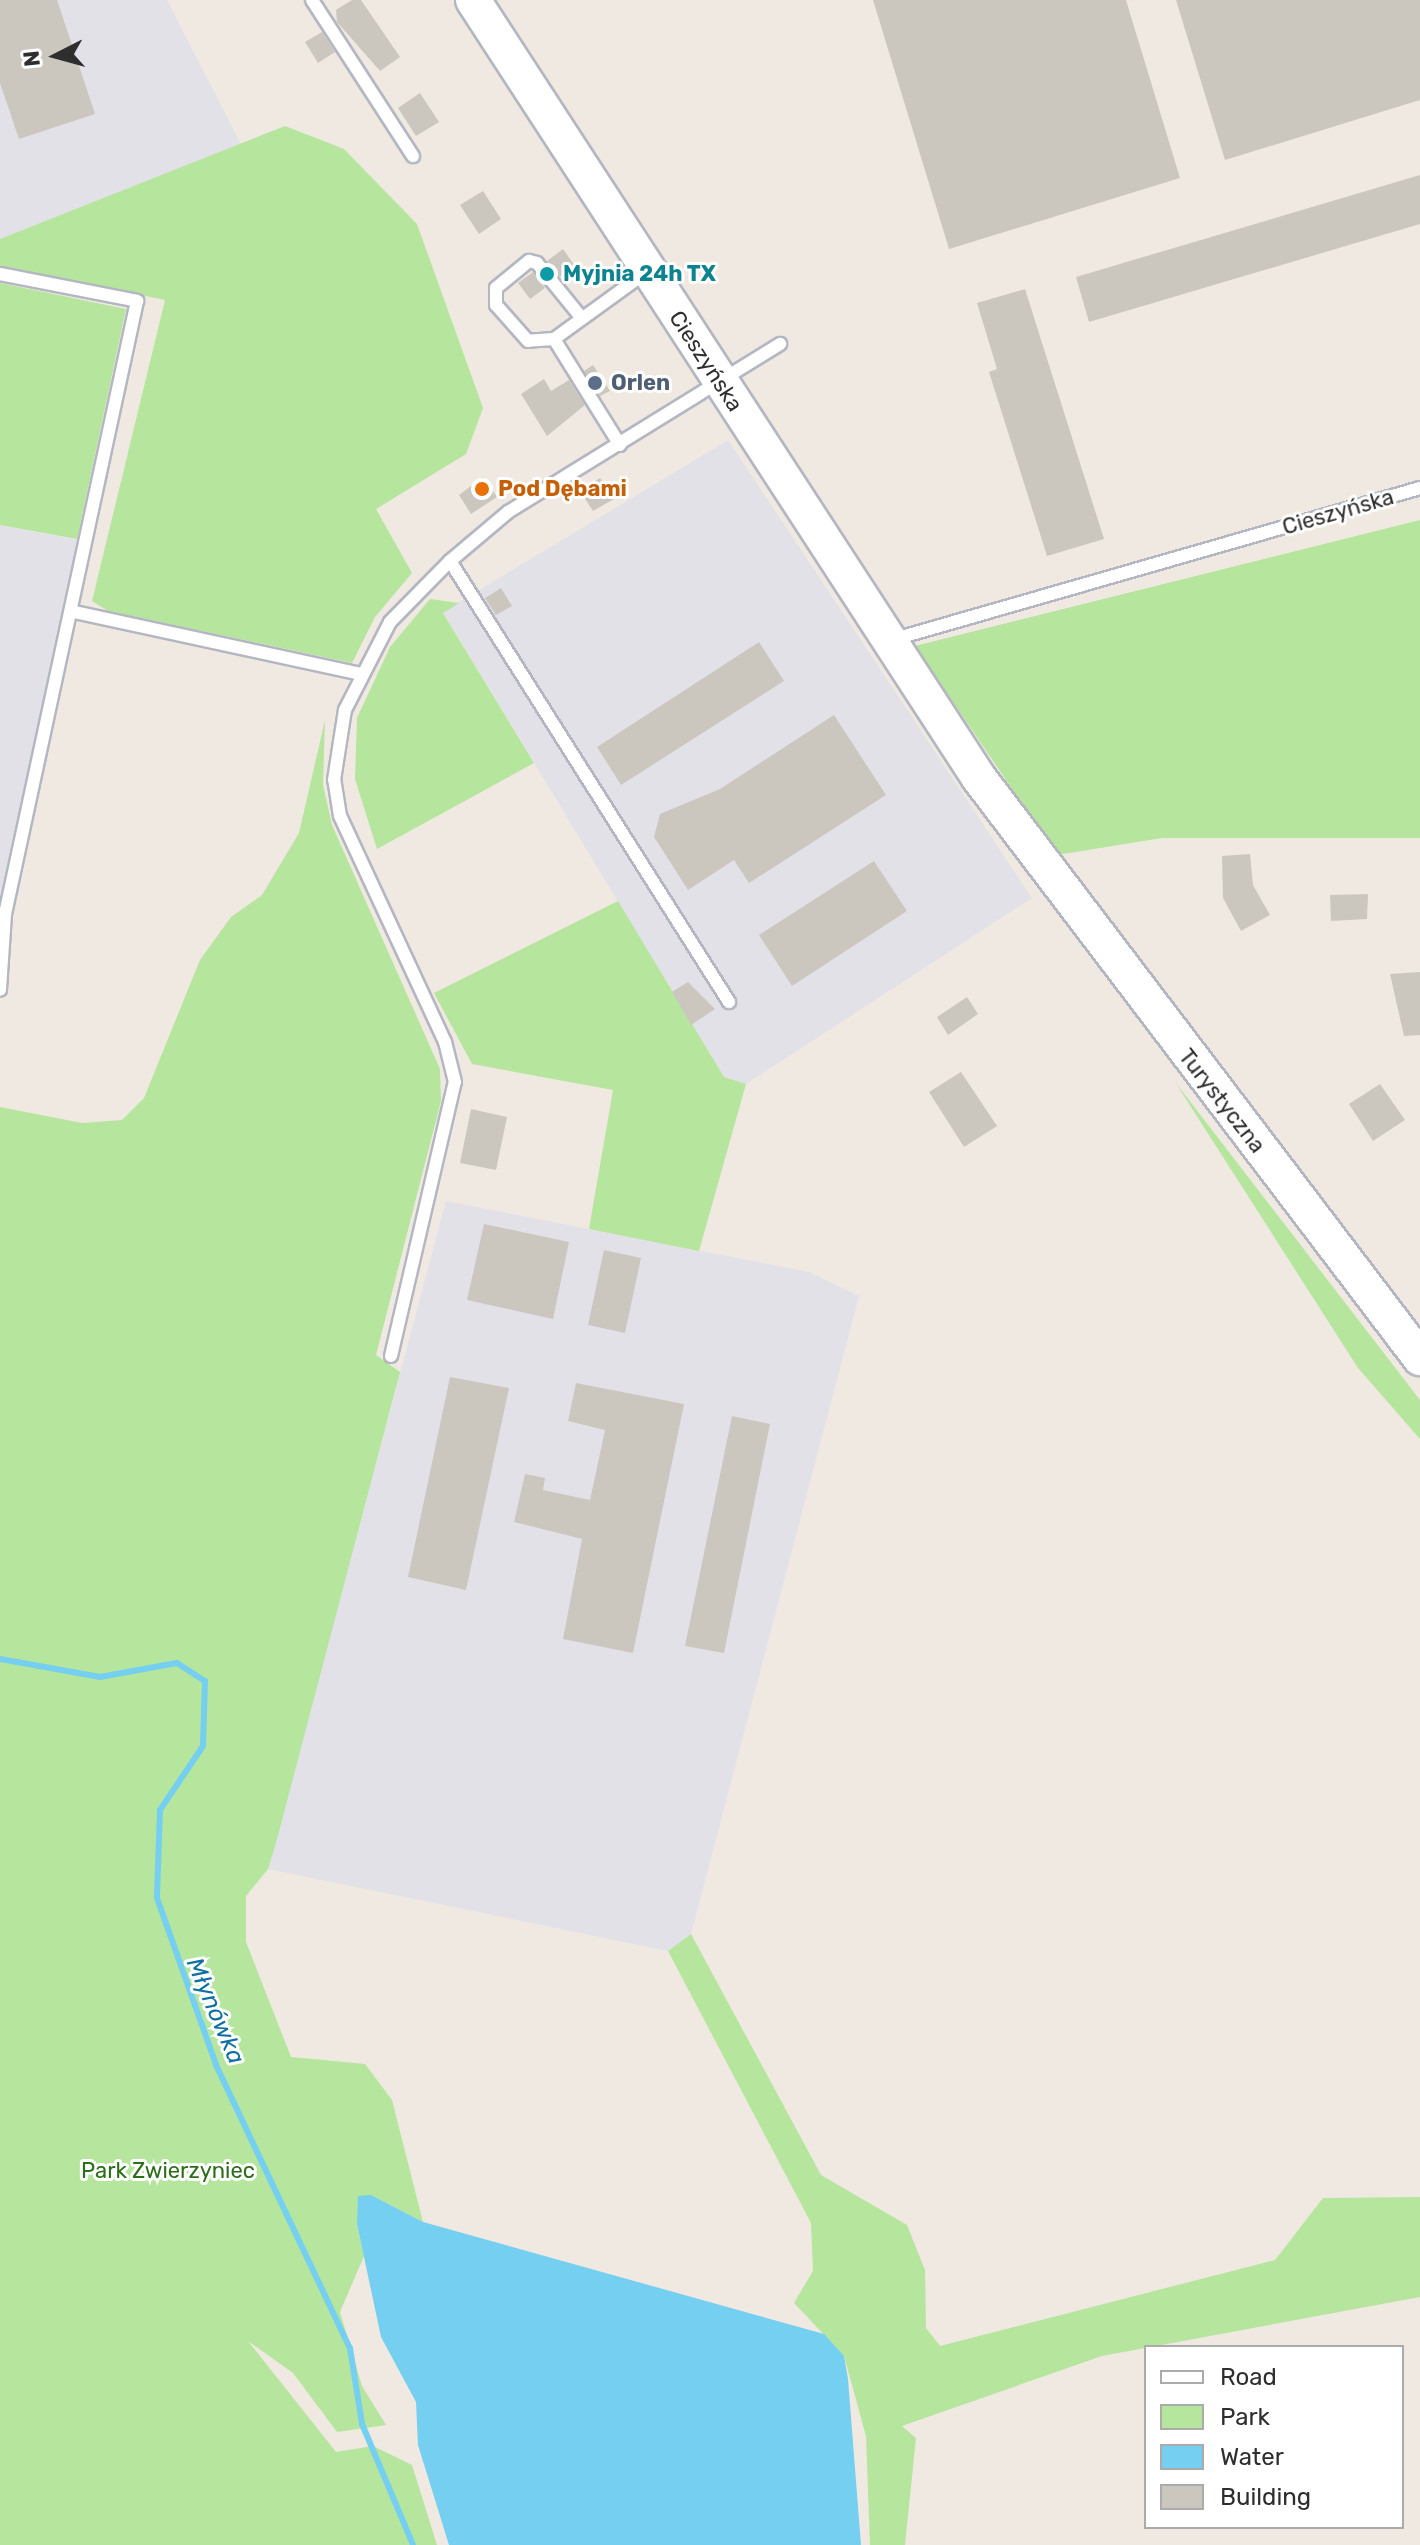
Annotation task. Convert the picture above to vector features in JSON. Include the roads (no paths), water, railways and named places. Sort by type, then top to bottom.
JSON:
[{"type":"main road","name":"Cieszyńska","points":[[473,0],[888,642],[1025,843]]},
{"type":"main road","name":"Turystyczna","points":[[1025,843],[1420,1358]]},
{"type":"lane","points":[[312,0],[413,156]]},
{"type":"lane","points":[[580,316],[537,263],[529,261],[496,288],[496,305],[528,341],[554,339],[580,316],[648,271]]},
{"type":"lane","points":[[0,274],[137,301],[74,612],[5,914],[0,990]]},
{"type":"lane","points":[[554,339],[620,445]]},
{"type":"lane","points":[[391,1356],[455,1082],[445,1042],[335,799],[345,710],[360,674],[390,622],[450,561],[508,512],[780,344]]},
{"type":"lane","name":"Cieszyńska","points":[[888,642],[1420,488]]},
{"type":"lane","points":[[450,561],[729,1002]]},
{"type":"lane","points":[[74,612],[360,674]]},
{"type":"water","points":[[371,2195],[423,2222],[824,2334],[844,2356],[861,2545],[449,2545],[418,2445],[416,2402],[381,2337],[357,2224],[358,2196]]},
{"type":"waterway","name":"Młynówka","points":[[0,1659],[100,1677],[177,1663],[205,1681],[203,1746],[160,1810],[157,1898],[216,2065],[350,2348],[362,2424],[413,2545]]},
{"type":"place","name":"Myjnia 24h TX","points":[[547,274]]},
{"type":"place","name":"Orlen","points":[[595,383]]},
{"type":"place","name":"Pod Dębami","points":[[482,489]]},
{"type":"park label","name":"Park Zwierzyniec","points":[[168,2171]]}]
